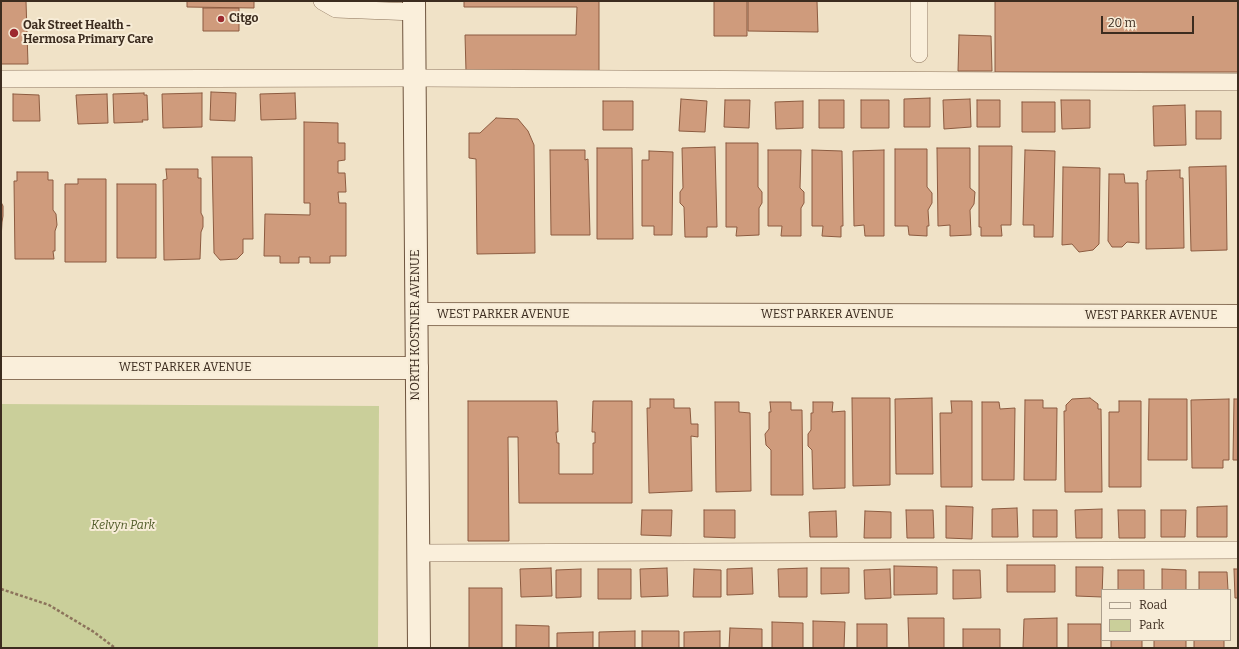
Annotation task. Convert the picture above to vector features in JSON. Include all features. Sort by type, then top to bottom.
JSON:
[{"type":"street","name":"NORTH KOSTNER AVENUE","points":[[415,6],[419,648]]},
{"type":"street","name":"WEST PARKER AVENUE","points":[[417,314],[1238,316]]},
{"type":"street","name":"WEST PARKER AVENUE","points":[[1,368],[417,368]]},
{"type":"lane","points":[[322,1],[336,9],[415,6]]},
{"type":"lane","points":[[919,1],[919,54]]},
{"type":"lane","points":[[1,79],[415,78],[1238,82]]},
{"type":"lane","points":[[418,553],[1238,550]]},
{"type":"path","points":[[1,589],[49,605],[94,632],[115,648]]},
{"type":"green space","name":"Kelvyn Park","points":[[1,404],[379,406],[378,648],[1,648]]},
{"type":"building","name":"Oak Street Health - Hermosa Primary Care","points":[[1,1],[26,1],[28,64],[1,64]]},
{"type":"building","points":[[187,1],[254,1],[254,8],[187,7]]},
{"type":"building","points":[[464,1],[599,1],[599,72],[466,71],[465,35],[576,35],[577,7],[464,7]]},
{"type":"building","points":[[714,1],[747,1],[747,36],[714,36]]},
{"type":"building","points":[[748,1],[817,1],[818,32],[748,31]]},
{"type":"building","points":[[995,1],[1238,1],[1238,72],[995,72]]},
{"type":"building","name":"Citgo","points":[[203,8],[239,8],[239,31],[203,31]]},
{"type":"building","points":[[959,35],[991,36],[992,71],[958,71]]},
{"type":"building","points":[[211,92],[236,93],[235,121],[210,120]]},
{"type":"building","points":[[144,93],[144,95],[147,95],[148,120],[142,120],[143,122],[114,123],[113,94]]},
{"type":"building","points":[[202,93],[202,127],[163,128],[162,94]]},
{"type":"building","points":[[295,93],[296,119],[261,120],[260,94]]},
{"type":"building","points":[[13,94],[39,95],[40,121],[13,121]]},
{"type":"building","points":[[107,94],[108,123],[78,124],[76,95]]},
{"type":"building","points":[[930,98],[930,127],[904,127],[904,99]]},
{"type":"building","points":[[681,99],[707,101],[705,132],[679,131]]},
{"type":"building","points":[[970,99],[971,127],[944,129],[943,100]]},
{"type":"building","points":[[725,100],[750,100],[749,128],[724,127]]},
{"type":"building","points":[[819,100],[844,100],[844,128],[819,128]]},
{"type":"building","points":[[861,100],[889,100],[889,128],[861,128]]},
{"type":"building","points":[[977,100],[1000,100],[1000,127],[977,127]]},
{"type":"building","points":[[1061,100],[1090,100],[1090,128],[1062,129]]},
{"type":"building","points":[[603,101],[633,101],[633,130],[603,130]]},
{"type":"building","points":[[803,101],[803,128],[776,129],[775,102]]},
{"type":"building","points":[[1022,102],[1055,102],[1055,132],[1022,132]]},
{"type":"building","points":[[1185,105],[1186,145],[1154,146],[1153,106]]},
{"type":"building","points":[[1196,111],[1221,111],[1221,139],[1196,139]]},
{"type":"building","points":[[496,118],[518,119],[528,131],[534,145],[535,253],[477,254],[476,159],[469,158],[469,133],[480,133]]},
{"type":"building","points":[[304,122],[338,123],[338,143],[345,143],[345,160],[338,161],[338,173],[345,173],[346,192],[338,192],[339,203],[346,203],[346,256],[330,256],[330,263],[310,263],[310,257],[299,257],[299,263],[280,263],[280,256],[264,256],[265,214],[310,215],[310,203],[304,203]]},
{"type":"building","points":[[726,143],[758,143],[758,187],[762,192],[762,203],[759,208],[759,235],[736,236],[737,227],[726,227]]},
{"type":"building","points":[[979,146],[1012,146],[1011,225],[1001,225],[1002,236],[981,236],[981,227],[979,227]]},
{"type":"building","points":[[715,147],[717,227],[707,227],[707,237],[685,237],[684,207],[680,203],[680,192],[683,188],[682,148]]},
{"type":"building","points":[[597,148],[632,148],[633,239],[597,239]]},
{"type":"building","points":[[937,148],[970,148],[970,188],[975,192],[974,204],[970,210],[971,235],[950,236],[950,225],[938,226]]},
{"type":"building","points":[[895,149],[927,149],[927,187],[932,193],[932,203],[928,210],[929,226],[927,226],[927,236],[909,235],[908,226],[895,226]]},
{"type":"building","points":[[550,150],[585,150],[585,160],[588,159],[590,235],[551,235]]},
{"type":"building","points":[[768,150],[801,150],[800,188],[804,192],[804,203],[801,208],[801,236],[781,236],[782,226],[768,226]]},
{"type":"building","points":[[812,150],[842,151],[843,226],[841,226],[841,237],[822,236],[823,226],[812,226]]},
{"type":"building","points":[[884,150],[884,236],[865,236],[864,225],[854,226],[853,151]]},
{"type":"building","points":[[1025,150],[1055,151],[1053,237],[1034,237],[1034,225],[1023,225]]},
{"type":"building","points":[[649,151],[673,152],[672,235],[654,235],[654,226],[642,226],[642,160],[649,160]]},
{"type":"building","points":[[212,157],[252,157],[253,239],[243,239],[243,253],[237,259],[220,260],[214,253]]},
{"type":"building","points":[[1226,166],[1227,250],[1191,251],[1189,167]]},
{"type":"building","points":[[1063,167],[1100,168],[1099,244],[1093,250],[1079,252],[1072,244],[1062,245]]},
{"type":"building","points":[[166,169],[198,169],[198,178],[201,178],[201,213],[203,217],[200,259],[164,260],[163,180],[167,179]]},
{"type":"building","points":[[1180,170],[1180,178],[1183,178],[1184,248],[1146,249],[1147,171]]},
{"type":"building","points":[[17,172],[48,172],[48,180],[53,180],[53,210],[56,214],[57,225],[55,231],[55,251],[53,251],[54,259],[15,259],[14,181],[17,181]]},
{"type":"building","points":[[1109,174],[1124,174],[1125,183],[1138,183],[1139,243],[1127,242],[1122,247],[1112,247],[1108,241]]},
{"type":"building","points":[[78,179],[106,179],[106,262],[65,262],[65,184],[78,184]]},
{"type":"building","points":[[117,184],[156,184],[156,258],[117,258]]},
{"type":"building","points":[[1,202],[3,206],[3,216],[1,240]]},
{"type":"building","points":[[852,398],[890,398],[890,485],[853,486]]},
{"type":"building","points":[[932,398],[933,474],[896,474],[895,399]]},
{"type":"building","points":[[1090,398],[1098,404],[1098,409],[1101,409],[1102,492],[1065,492],[1064,411],[1066,411],[1066,405],[1072,399]]},
{"type":"building","points":[[650,399],[674,399],[674,408],[690,408],[691,424],[698,424],[698,437],[691,436],[692,491],[649,493],[647,408],[650,408]]},
{"type":"building","points":[[1149,399],[1187,399],[1187,460],[1148,460]]},
{"type":"building","points":[[1229,399],[1229,460],[1223,460],[1223,468],[1192,468],[1191,400]]},
{"type":"building","points":[[1234,399],[1238,399],[1238,460],[1233,460]]},
{"type":"building","points":[[1025,400],[1043,400],[1043,408],[1057,408],[1056,480],[1024,480]]},
{"type":"building","points":[[468,401],[557,401],[558,432],[556,432],[557,443],[559,443],[559,474],[593,474],[593,443],[595,443],[595,432],[592,432],[593,401],[632,401],[632,503],[519,503],[518,437],[508,437],[509,541],[468,541]]},
{"type":"building","points":[[951,401],[972,401],[972,487],[941,487],[940,413],[952,413]]},
{"type":"building","points":[[1119,401],[1141,401],[1141,487],[1109,487],[1109,412],[1119,412]]},
{"type":"building","points":[[715,402],[739,402],[739,412],[750,413],[751,491],[716,492]]},
{"type":"building","points":[[770,402],[791,402],[791,410],[802,410],[803,495],[771,495],[771,450],[766,445],[765,434],[769,429],[769,412],[771,412]]},
{"type":"building","points":[[813,402],[833,402],[832,412],[845,411],[845,488],[813,489],[812,450],[808,446],[808,434],[811,430],[811,413],[813,413]]},
{"type":"building","points":[[982,402],[999,402],[1000,409],[1015,408],[1014,480],[982,480]]},
{"type":"building","points":[[946,506],[973,507],[972,539],[946,538]]},
{"type":"building","points":[[1227,506],[1227,537],[1197,537],[1197,507]]},
{"type":"building","points":[[1017,508],[1018,537],[992,537],[992,509]]},
{"type":"building","points":[[1102,509],[1102,538],[1076,538],[1075,510]]},
{"type":"building","points":[[642,510],[672,510],[671,536],[641,535]]},
{"type":"building","points":[[704,510],[735,510],[735,538],[704,537]]},
{"type":"building","points":[[906,510],[933,510],[934,538],[907,538]]},
{"type":"building","points":[[1033,510],[1057,510],[1057,537],[1033,537]]},
{"type":"building","points":[[1118,510],[1145,510],[1145,538],[1119,538]]},
{"type":"building","points":[[1161,510],[1186,510],[1185,537],[1161,537]]},
{"type":"building","points":[[836,511],[837,537],[810,537],[809,512]]},
{"type":"building","points":[[865,511],[891,512],[891,538],[864,538]]},
{"type":"building","points":[[1007,565],[1055,565],[1055,592],[1007,592]]},
{"type":"building","points":[[894,566],[937,567],[937,594],[894,595]]},
{"type":"building","points":[[1076,567],[1103,567],[1101,597],[1076,596]]},
{"type":"building","points":[[551,568],[552,596],[521,597],[520,569]]},
{"type":"building","points":[[667,568],[668,596],[641,597],[640,569]]},
{"type":"building","points":[[752,568],[753,594],[727,595],[727,569]]},
{"type":"building","points":[[807,568],[807,597],[779,597],[778,569]]},
{"type":"building","points":[[821,568],[849,568],[849,593],[821,594]]},
{"type":"building","points":[[581,569],[581,597],[556,598],[556,570]]},
{"type":"building","points":[[598,569],[631,569],[631,599],[598,599]]},
{"type":"building","points":[[694,569],[721,570],[721,597],[693,597]]},
{"type":"building","points":[[890,569],[891,598],[865,599],[864,570]]},
{"type":"building","points":[[1162,569],[1186,570],[1186,589],[1162,589]]},
{"type":"building","points":[[1234,569],[1238,569],[1238,598],[1235,598]]},
{"type":"building","points":[[953,570],[980,570],[981,598],[953,599]]},
{"type":"building","points":[[1118,570],[1144,570],[1144,589],[1118,589]]},
{"type":"building","points":[[1199,572],[1227,572],[1228,589],[1199,589]]},
{"type":"building","points":[[469,588],[502,588],[502,648],[469,648]]},
{"type":"building","points":[[908,618],[944,618],[944,648],[909,648]]},
{"type":"building","points":[[1057,618],[1057,648],[1023,648],[1024,619]]},
{"type":"building","points":[[813,621],[845,622],[844,648],[813,648]]},
{"type":"building","points":[[772,622],[803,623],[803,648],[772,648]]},
{"type":"building","points":[[857,624],[887,624],[887,648],[857,648]]},
{"type":"building","points":[[1068,624],[1101,624],[1101,648],[1068,648]]},
{"type":"building","points":[[516,625],[549,626],[549,648],[516,648]]},
{"type":"building","points":[[730,628],[762,629],[762,648],[729,648]]},
{"type":"building","points":[[963,629],[1000,629],[1000,648],[963,648]]},
{"type":"building","points":[[635,631],[635,648],[599,648],[599,632]]},
{"type":"building","points":[[642,631],[679,631],[679,648],[642,648]]},
{"type":"building","points":[[720,631],[720,648],[684,648],[684,632]]},
{"type":"building","points":[[593,632],[593,648],[557,648],[557,633]]},
{"type":"building","points":[[1111,641],[1142,641],[1142,648],[1111,648]]},
{"type":"building","points":[[1154,641],[1186,641],[1186,648],[1154,648]]},
{"type":"building","points":[[1194,641],[1224,641],[1224,648],[1194,648]]},
{"type":"place","name":"Citgo","points":[[221,19]]},
{"type":"place","name":"Oak Street Health - Hermosa Primary Care","points":[[14,33]]}]
